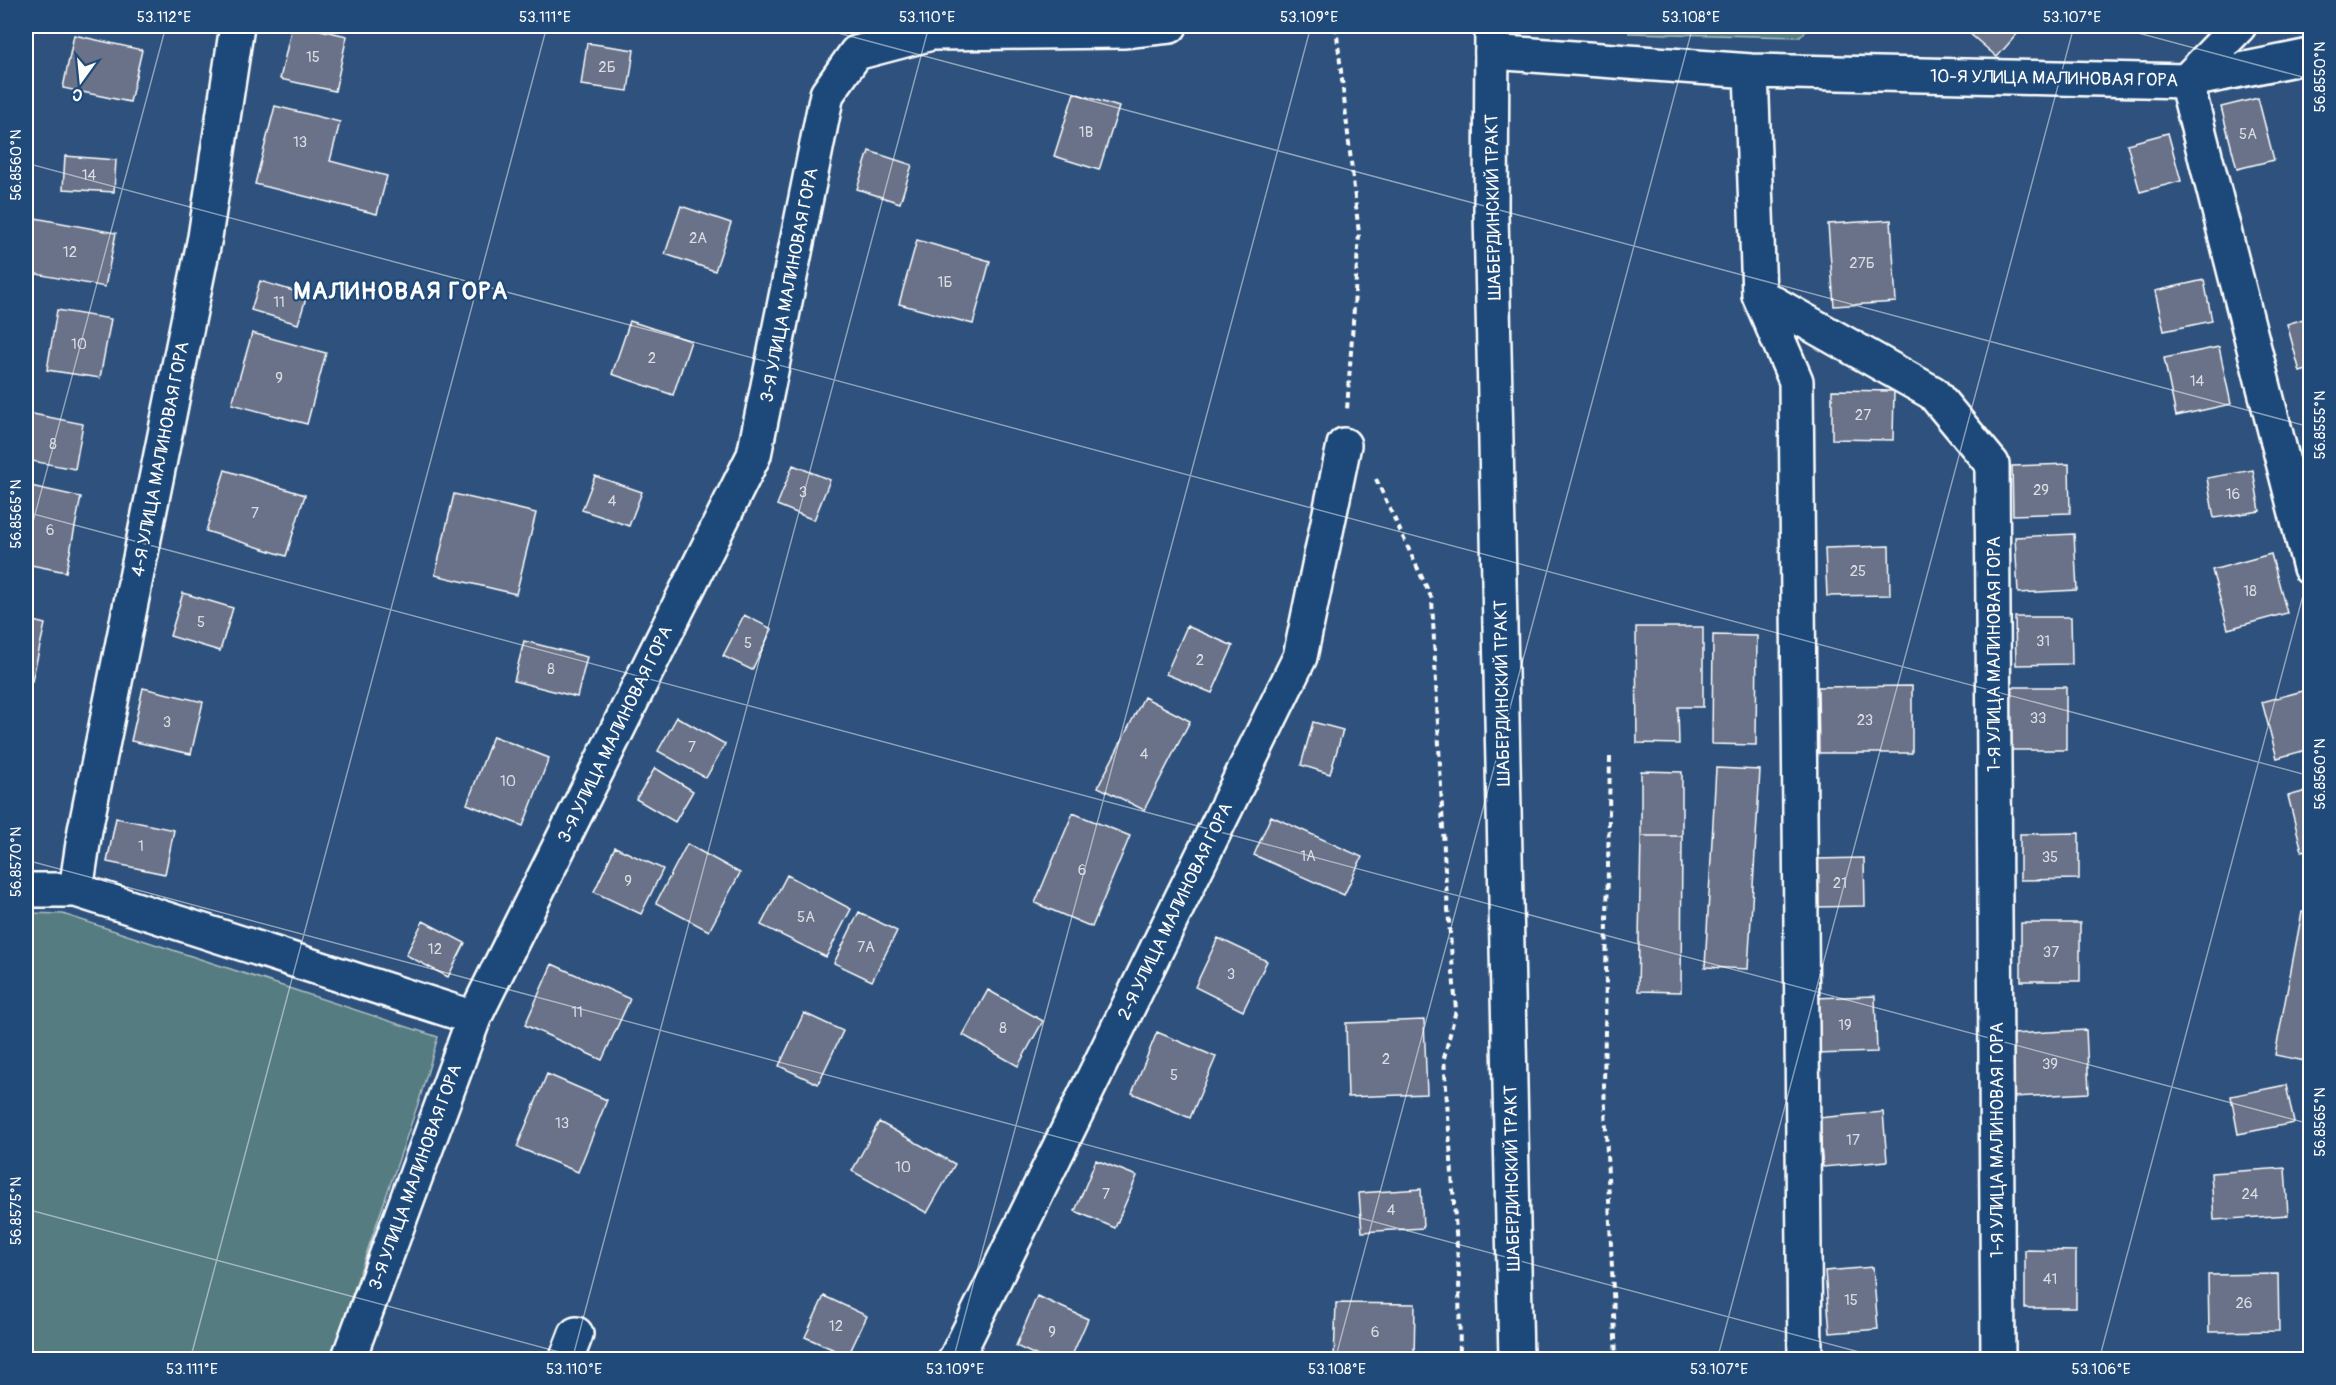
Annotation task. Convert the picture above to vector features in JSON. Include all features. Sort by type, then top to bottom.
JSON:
[{"type":"street","name":"4-Я УЛИЦА МАЛИНОВАЯ ГОРА","points":[[76,890],[85,830],[205,237],[237,26]]},
{"type":"street","name":"3-Я УЛИЦА МАЛИНОВАЯ ГОРА","points":[[348,1359],[474,1018],[754,455],[827,94],[856,53],[932,33],[1124,31],[1170,26]]},
{"type":"street","points":[[2186,81],[2239,26]]},
{"type":"street","name":"10-Я УЛИЦА МАЛИНОВАЯ ГОРА","points":[[1492,39],[1751,71],[2186,81],[2310,568]]},
{"type":"street","name":"ШАБЕРДИНСКИЙ ТРАКТ","points":[[1492,39],[1491,213],[1516,1359]]},
{"type":"street","points":[[2186,81],[2310,56]]},
{"type":"street","points":[[1751,71],[1759,295],[1796,381],[1805,1359]]},
{"type":"street","name":"1-Я УЛИЦА МАЛИНОВАЯ ГОРА","points":[[1759,295],[1933,393],[1992,464],[1998,1359]]},
{"type":"street","name":"2-Я УЛИЦА МАЛИНОВАЯ ГОРА","points":[[955,1359],[1300,657],[1344,445]]},
{"type":"street","points":[[26,890],[76,890],[474,1018]]},
{"type":"path","points":[[1336,26],[1359,234],[1344,445],[1372,471],[1432,599],[1445,871],[1456,1010],[1444,1058],[1459,1276],[1460,1359]]},
{"type":"path","points":[[1610,757],[1604,1085],[1616,1359]]},
{"type":"green space","points":[[1629,26],[1811,26],[1800,37],[1629,33]]},
{"type":"green space","points":[[26,913],[63,914],[438,1037],[419,1101],[330,1359],[26,1359]]},
{"type":"building","points":[[292,26],[303,26],[347,36],[335,91],[280,79]]},
{"type":"building","points":[[1961,26],[2024,26],[1997,57]]},
{"type":"building","points":[[74,35],[142,50],[130,102],[63,88]]},
{"type":"building","points":[[587,43],[634,50],[628,91],[581,85]]},
{"type":"building","points":[[1074,93],[1119,107],[1099,170],[1054,156]]},
{"type":"building","points":[[2258,98],[2274,160],[2237,169],[2221,107]]},
{"type":"building","points":[[275,106],[340,122],[330,161],[387,176],[377,214],[255,184]]},
{"type":"building","points":[[2168,133],[2181,181],[2140,192],[2127,144]]},
{"type":"building","points":[[869,151],[912,165],[900,203],[857,189]]},
{"type":"building","points":[[65,156],[116,160],[114,192],[63,189]]},
{"type":"building","points":[[681,206],[731,223],[715,271],[665,254]]},
{"type":"building","points":[[35,218],[116,233],[105,287],[26,272]]},
{"type":"building","points":[[1891,220],[1896,302],[1834,306],[1828,224]]},
{"type":"building","points":[[917,240],[990,261],[973,324],[899,304]]},
{"type":"building","points":[[2204,280],[2212,321],[2164,331],[2155,291]]},
{"type":"building","points":[[260,281],[307,295],[298,324],[251,310]]},
{"type":"building","points":[[57,310],[111,319],[100,378],[47,370]]},
{"type":"building","points":[[2310,317],[2310,369],[2300,372],[2287,324]]},
{"type":"building","points":[[630,321],[691,341],[673,395],[612,374]]},
{"type":"building","points":[[252,333],[326,353],[307,424],[232,404]]},
{"type":"building","points":[[2219,347],[2231,404],[2176,416],[2164,358]]},
{"type":"building","points":[[1832,390],[1894,391],[1893,440],[1832,439]]},
{"type":"building","points":[[28,413],[83,424],[75,469],[26,460]]},
{"type":"building","points":[[2069,464],[2070,513],[2013,515],[2012,466]]},
{"type":"building","points":[[793,465],[830,480],[814,520],[777,505]]},
{"type":"building","points":[[225,470],[305,495],[286,556],[206,531]]},
{"type":"building","points":[[2253,470],[2260,511],[2214,518],[2207,478]]},
{"type":"building","points":[[595,476],[642,492],[629,526],[582,510]]},
{"type":"building","points":[[26,485],[81,497],[66,572],[26,564]]},
{"type":"building","points":[[454,494],[536,513],[516,594],[435,575]]},
{"type":"building","points":[[2074,534],[2077,590],[2018,593],[2015,537]]},
{"type":"building","points":[[1889,546],[1890,595],[1827,596],[1825,548]]},
{"type":"building","points":[[2271,554],[2287,613],[2228,629],[2212,570]]},
{"type":"building","points":[[183,593],[233,608],[220,651],[170,636]]},
{"type":"building","points":[[744,615],[772,629],[752,670],[723,656]]},
{"type":"building","points":[[2015,617],[2071,617],[2072,664],[2016,665]]},
{"type":"building","points":[[26,619],[45,624],[32,681],[26,679]]},
{"type":"building","points":[[1187,626],[1233,646],[1212,693],[1166,674]]},
{"type":"building","points":[[1636,627],[1703,627],[1703,707],[1678,707],[1679,744],[1637,743]]},
{"type":"building","points":[[1713,635],[1757,636],[1756,745],[1712,744]]},
{"type":"building","points":[[524,641],[587,657],[577,697],[514,681]]},
{"type":"building","points":[[1912,686],[1912,753],[1819,753],[1818,687]]},
{"type":"building","points":[[2011,687],[2066,687],[2066,750],[2011,750]]},
{"type":"building","points":[[143,688],[203,702],[191,754],[131,741]]},
{"type":"building","points":[[2310,689],[2310,749],[2277,758],[2262,702]]},
{"type":"building","points":[[1144,697],[1190,721],[1144,810],[1098,787]]},
{"type":"building","points":[[677,717],[725,744],[706,778],[658,751]]},
{"type":"building","points":[[1313,722],[1343,730],[1330,774],[1301,765]]},
{"type":"building","points":[[493,736],[549,758],[523,826],[467,804]]},
{"type":"building","points":[[655,768],[693,791],[675,822],[636,799]]},
{"type":"building","points":[[1716,768],[1760,770],[1748,969],[1705,967]]},
{"type":"building","points":[[1641,771],[1682,772],[1682,836],[1641,836]]},
{"type":"building","points":[[2310,790],[2310,849],[2302,851],[2288,796]]},
{"type":"building","points":[[1073,813],[1130,836],[1092,927],[1035,903]]},
{"type":"building","points":[[1271,816],[1362,857],[1344,895],[1254,855]]},
{"type":"building","points":[[116,818],[174,830],[165,874],[107,862]]},
{"type":"building","points":[[2079,833],[2079,879],[2020,880],[2020,834]]},
{"type":"building","points":[[1641,836],[1682,836],[1681,992],[1638,991]]},
{"type":"building","points":[[687,844],[740,873],[709,931],[656,903]]},
{"type":"building","points":[[615,847],[663,869],[641,914],[594,892]]},
{"type":"building","points":[[1864,858],[1865,906],[1816,907],[1815,859]]},
{"type":"building","points":[[787,875],[851,909],[826,957],[761,925]]},
{"type":"building","points":[[859,912],[897,931],[872,981],[834,963]]},
{"type":"building","points":[[2302,912],[2310,913],[2310,1062],[2275,1055]]},
{"type":"building","points":[[423,921],[465,943],[448,977],[406,955]]},
{"type":"building","points":[[2021,923],[2080,923],[2080,981],[2021,981]]},
{"type":"building","points":[[1218,938],[1267,961],[1243,1011],[1195,987]]},
{"type":"building","points":[[552,964],[630,999],[602,1060],[525,1025]]},
{"type":"building","points":[[988,990],[1043,1021],[1018,1066],[963,1035]]},
{"type":"building","points":[[1875,996],[1877,1052],[1815,1054],[1813,998]]},
{"type":"building","points":[[804,1013],[843,1031],[818,1084],[779,1066]]},
{"type":"building","points":[[1424,1020],[1427,1094],[1348,1097],[1346,1023]]},
{"type":"building","points":[[2086,1030],[2089,1093],[2014,1097],[2011,1034]]},
{"type":"building","points":[[1157,1032],[1216,1057],[1190,1118],[1132,1093]]},
{"type":"building","points":[[547,1074],[607,1100],[578,1172],[517,1147]]},
{"type":"building","points":[[2286,1085],[2294,1123],[2238,1134],[2231,1096]]},
{"type":"building","points":[[1883,1112],[1887,1161],[1823,1167],[1818,1118]]},
{"type":"building","points":[[879,1122],[955,1164],[927,1213],[852,1171]]},
{"type":"building","points":[[1096,1160],[1137,1176],[1115,1228],[1075,1211]]},
{"type":"building","points":[[2285,1168],[2288,1215],[2214,1220],[2211,1173]]},
{"type":"building","points":[[1421,1189],[1423,1228],[1362,1232],[1359,1193]]},
{"type":"building","points":[[2025,1250],[2076,1251],[2076,1308],[2025,1308]]},
{"type":"building","points":[[1873,1267],[1878,1329],[1830,1333],[1825,1271]]},
{"type":"building","points":[[2278,1274],[2279,1331],[2209,1332],[2208,1275]]},
{"type":"building","points":[[824,1296],[867,1316],[848,1356],[805,1337]]},
{"type":"building","points":[[1037,1296],[1088,1319],[1070,1360],[1046,1360],[1016,1346]]},
{"type":"building","points":[[1336,1303],[1415,1304],[1414,1360],[1334,1360]]},
{"type":"district","name":"МАЛИНОВАЯ ГОРА","points":[[401,291]]}]
